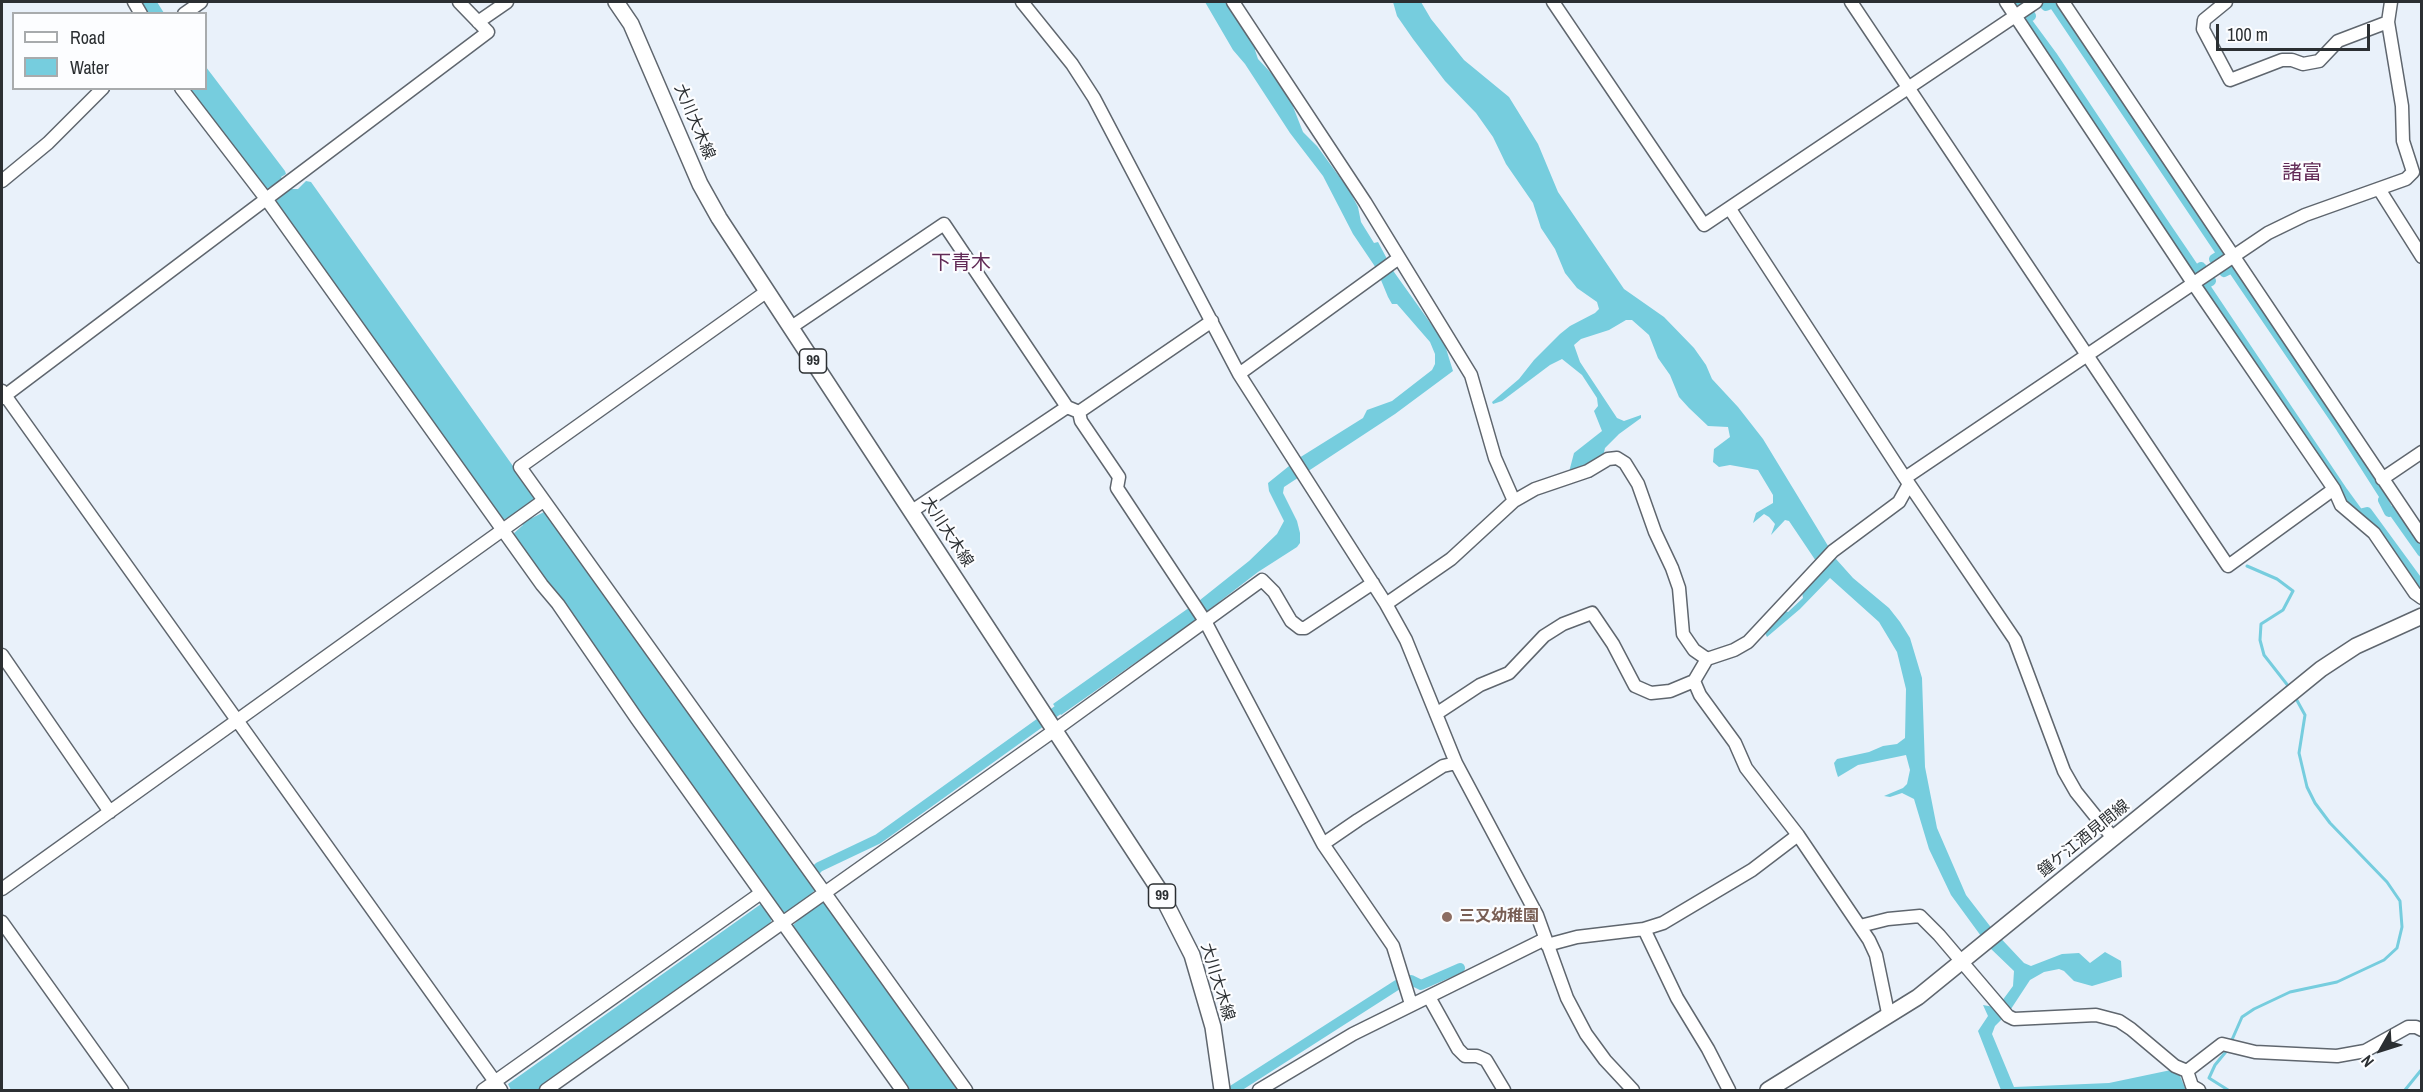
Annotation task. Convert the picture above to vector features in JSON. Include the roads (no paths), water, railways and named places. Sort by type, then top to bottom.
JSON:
[{"type":"main road","name":"大川大木線","points":[[616,2],[631,24],[700,184],[766,292],[1158,888],[1192,955],[1213,1027],[1222,1087]]},
{"type":"main road","name":"鐘ケ江酒見間線","points":[[1768,1090],[1832,1052],[1888,1013],[1918,997],[2321,669],[2356,646],[2421,616]]},
{"type":"street","points":[[187,12],[201,2]]},
{"type":"street","points":[[459,2],[488,32],[3,395],[498,1086]]},
{"type":"street","points":[[478,22],[507,2]]},
{"type":"street","points":[[1023,2],[1072,63],[1094,98],[1239,374],[1386,604],[1406,640],[1456,763],[1537,915],[1567,998],[1586,1034],[1605,1060],[1633,1090]]},
{"type":"street","points":[[1233,2],[1365,202],[1397,260],[1471,375],[1495,458],[1514,501]]},
{"type":"street","points":[[1553,2],[1704,225],[2036,2]]},
{"type":"street","points":[[1851,2],[2228,566],[2334,489]]},
{"type":"street","points":[[2006,2],[2020,12],[2195,282],[2334,489],[2341,505],[2374,533],[2415,593],[2421,598]]},
{"type":"street","points":[[2063,2],[2230,258],[2421,537]]},
{"type":"street","points":[[2226,2],[2204,20],[2203,29],[2230,80],[2282,60],[2292,60],[2302,64],[2319,61],[2338,41],[2388,22]]},
{"type":"street","points":[[1436,714],[1480,686],[1509,673],[1544,636],[1563,624],[1592,613],[1613,644],[1635,686],[1651,693],[1670,691],[1694,681],[1707,659],[1734,650],[1748,642],[1833,551],[1899,502],[1907,481],[2087,354],[2268,233],[2305,215],[2417,173],[2403,141],[2402,106],[2388,22],[2391,2]]},
{"type":"street","points":[[2,181],[48,143],[101,90]]},
{"type":"street","points":[[183,90],[269,198],[902,1090]]},
{"type":"street","points":[[2379,189],[2404,225],[2421,257]]},
{"type":"street","points":[[1730,209],[1907,481],[2015,640],[2064,771],[2076,792],[2113,838]]},
{"type":"street","points":[[790,328],[944,224],[1119,477],[1117,488],[1204,620],[1323,844],[1393,946],[1411,1004]]},
{"type":"street","points":[[1239,374],[1397,260]]},
{"type":"street","points":[[766,292],[520,467],[822,893],[966,1090]]},
{"type":"street","points":[[912,511],[1212,321]]},
{"type":"street","points":[[2382,479],[2421,452]]},
{"type":"street","points":[[1386,604],[1451,559],[1514,501],[1535,489],[1588,471],[1608,459],[1617,458],[1625,463],[1638,484],[1655,532],[1676,578],[1683,634],[1694,650],[1707,659]]},
{"type":"street","points":[[2,888],[543,501]]},
{"type":"street","points":[[546,1090],[1055,730],[1262,580],[1274,592],[1291,621],[1300,628],[1305,628],[1373,583]]},
{"type":"street","points":[[2,655],[110,812]]},
{"type":"street","points":[[1694,681],[1700,695],[1735,743],[1746,768],[1798,835],[1860,926],[1876,956],[1888,1013]]},
{"type":"street","points":[[1323,844],[1443,766],[1456,763]]},
{"type":"street","points":[[1259,1090],[1353,1034],[1411,1004],[1546,942],[1644,929],[1675,917],[1775,854],[1798,835]]},
{"type":"street","points":[[483,1090],[498,1086],[763,896]]},
{"type":"street","points":[[1860,926],[1888,919],[1920,916],[2008,1016],[2014,1019],[2096,1016],[2119,1021],[2175,1066],[2187,1071],[2193,1086],[2199,1090]]},
{"type":"street","points":[[2,922],[122,1090]]},
{"type":"street","points":[[1644,929],[1677,998],[1729,1090]]},
{"type":"street","points":[[1429,997],[1458,1049],[1465,1056],[1477,1056],[1486,1060],[1504,1090]]},
{"type":"street","points":[[2187,1071],[2222,1044],[2255,1052],[2337,1056],[2365,1051],[2408,1027],[2421,1030]]},
{"type":"water","points":[[139,2],[157,2],[163,12],[144,12]]},
{"type":"water","points":[[1205,2],[1226,2],[1256,45],[1258,59],[1273,75],[1292,104],[1303,132],[1317,146],[1349,190],[1358,207],[1361,222],[1374,243],[1378,242],[1394,272],[1444,342],[1453,371],[1395,414],[1284,487],[1283,493],[1297,521],[1300,533],[1300,543],[1297,547],[1258,572],[1193,622],[1061,715],[1053,704],[1200,600],[1249,561],[1277,534],[1284,521],[1269,491],[1268,483],[1299,458],[1363,418],[1367,410],[1392,401],[1432,370],[1435,364],[1435,354],[1430,342],[1397,304],[1392,304],[1376,268],[1353,234],[1323,176],[1290,133],[1245,64],[1233,50]]},
{"type":"water","points":[[1393,2],[1421,2],[1431,19],[1464,60],[1509,97],[1538,144],[1558,192],[1624,289],[1664,317],[1694,348],[1706,365],[1712,379],[1763,439],[1836,559],[1853,578],[1889,608],[1900,622],[1910,638],[1922,678],[1925,767],[1937,828],[1966,895],[1993,930],[2024,963],[2031,966],[2062,954],[2079,953],[2090,963],[2105,952],[2121,961],[2122,977],[2092,986],[2074,981],[2059,969],[2044,972],[2030,980],[2009,1012],[1995,1026],[1992,1034],[2014,1087],[2109,1083],[2171,1070],[2180,1076],[2186,1090],[2001,1090],[1978,1031],[1988,1016],[1983,1005],[1994,1007],[2002,1001],[2013,986],[2014,971],[1989,947],[1951,895],[1929,849],[1914,799],[1902,793],[1890,797],[1884,796],[1907,784],[1910,770],[1906,755],[1858,765],[1838,777],[1834,763],[1837,759],[1897,744],[1905,738],[1906,689],[1897,652],[1879,622],[1830,578],[1800,609],[1767,637],[1764,631],[1783,610],[1788,612],[1803,598],[1802,592],[1821,574],[1822,570],[1789,521],[1785,520],[1771,535],[1775,524],[1769,517],[1764,514],[1753,523],[1756,513],[1773,503],[1773,495],[1758,470],[1730,465],[1719,467],[1713,462],[1714,449],[1730,437],[1728,427],[1708,426],[1679,397],[1670,375],[1658,358],[1649,335],[1632,320],[1626,320],[1609,330],[1581,339],[1574,345],[1580,362],[1617,418],[1624,421],[1641,415],[1641,418],[1605,448],[1603,457],[1592,464],[1569,472],[1574,453],[1602,431],[1594,411],[1598,406],[1597,398],[1582,375],[1562,359],[1550,365],[1502,401],[1493,404],[1492,402],[1519,379],[1560,334],[1599,309],[1597,302],[1577,288],[1565,273],[1555,249],[1541,228],[1533,203],[1506,164],[1493,137],[1476,113],[1445,81],[1413,39],[1397,16]]},
{"type":"water","points":[[207,68],[285,171],[286,174],[281,177],[289,189],[298,189],[306,181],[311,182],[535,497],[535,500],[525,507],[532,518],[544,512],[815,890],[805,900],[824,903],[957,1090],[909,1090],[792,926],[803,916],[797,907],[783,913],[513,534],[523,525],[516,514],[503,520],[277,204],[277,200],[284,194],[276,184],[266,189],[188,90],[207,90]]},
{"type":"water","points":[[761,904],[772,918],[770,924],[539,1090],[511,1090],[508,1084]]},
{"type":"waterway","points":[[2013,2],[2016,6],[2022,2],[2031,16],[2025,19],[2053,57],[2196,271],[2201,267],[2211,281],[2204,285],[2343,492],[2359,514],[2367,512],[2422,587]]},
{"type":"waterway","points":[[2042,2],[2046,6],[2053,3],[2222,254],[2214,259],[2224,272],[2232,268],[2341,428],[2385,497],[2383,500],[2389,512],[2393,511],[2422,552]]},
{"type":"waterway","points":[[2247,566],[2277,579],[2293,591],[2283,610],[2261,624],[2260,640],[2264,655],[2289,687]]},
{"type":"waterway","points":[[2231,1042],[2242,1017],[2254,1009],[2290,992],[2337,982],[2384,960],[2397,948],[2402,927],[2400,901],[2387,882],[2330,823],[2315,803],[2307,787],[2299,753],[2305,715],[2294,695]]},
{"type":"waterway","points":[[807,879],[819,867],[878,839],[1069,702]]},
{"type":"waterway","points":[[1233,1090],[1397,985],[1411,980],[1421,985],[1460,968]]},
{"type":"waterway","points":[[2228,1090],[2209,1078],[2215,1065],[2229,1048]]},
{"type":"waterway","points":[[2405,1090],[2422,1069]]},
{"type":"place","name":"三又幼稚園","points":[[1447,917]]},
{"type":"district","name":"諸富","points":[[2302,174]]},
{"type":"district","name":"下青木","points":[[961,264]]}]
